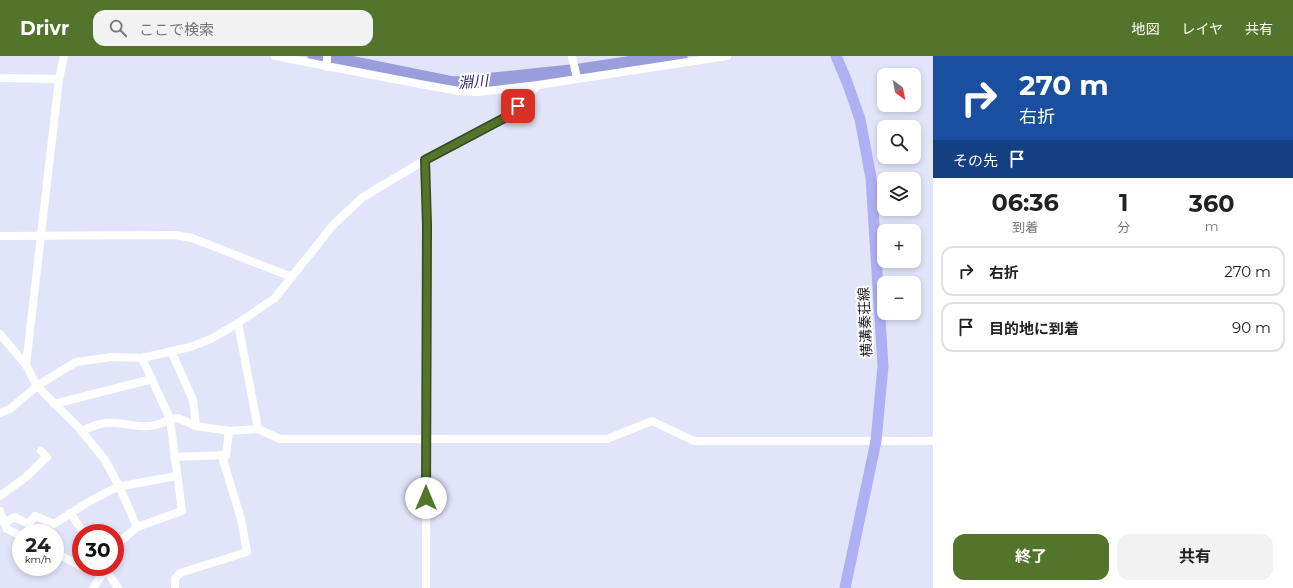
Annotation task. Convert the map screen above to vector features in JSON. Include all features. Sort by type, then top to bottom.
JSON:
[{"type":"main road","name":"横溝秦荘線","points":[[836,56],[860,119],[871,178],[882,366],[876,441],[844,588]]},
{"type":"street","points":[[26,365],[59,79],[64,56]]},
{"type":"street","points":[[275,56],[459,91],[478,92],[538,85],[727,56]]},
{"type":"street","points":[[327,56],[327,67]]},
{"type":"street","points":[[572,56],[577,78]]},
{"type":"street","points":[[0,78],[59,79]]},
{"type":"street","points":[[0,413],[10,409],[37,386],[76,362],[112,357],[142,358],[190,347],[211,339],[238,323],[275,298],[333,225],[363,197],[425,160],[510,115],[538,85]]},
{"type":"street","points":[[425,160],[427,225],[426,588]]},
{"type":"street","points":[[0,236],[180,236],[192,238],[292,277]]},
{"type":"street","points":[[238,323],[258,429]]},
{"type":"street","points":[[0,334],[26,365],[37,386],[81,430],[106,460],[137,527]]},
{"type":"street","points":[[171,351],[194,400],[196,426]]},
{"type":"street","points":[[124,538],[137,527],[182,511],[170,419],[142,358]]},
{"type":"street","points":[[54,404],[152,379]]},
{"type":"street","points":[[81,430],[104,423],[141,427],[160,425],[170,419],[178,418],[196,426],[229,431],[258,429],[280,439],[607,439],[652,421],[694,441],[933,441]]},
{"type":"street","points":[[175,588],[175,579],[180,573],[247,552],[241,519],[223,460],[226,455],[229,431]]},
{"type":"street","points":[[0,496],[26,477],[47,457],[41,451]]},
{"type":"street","points":[[174,456],[226,455]]},
{"type":"street","points":[[4,523],[15,517],[28,524],[35,516],[54,524],[90,501],[119,486],[177,476]]},
{"type":"street","points":[[0,511],[6,529],[12,532]]},
{"type":"street","points":[[70,514],[77,524]]},
{"type":"street","points":[[93,588],[100,576]]},
{"type":"street","points":[[110,576],[118,588]]},
{"type":"waterway","name":"淵川","points":[[315,56],[454,84],[580,71],[680,56]]},
{"type":"route","points":[[426,498],[427,225],[425,160],[510,115],[518,106]]}]
